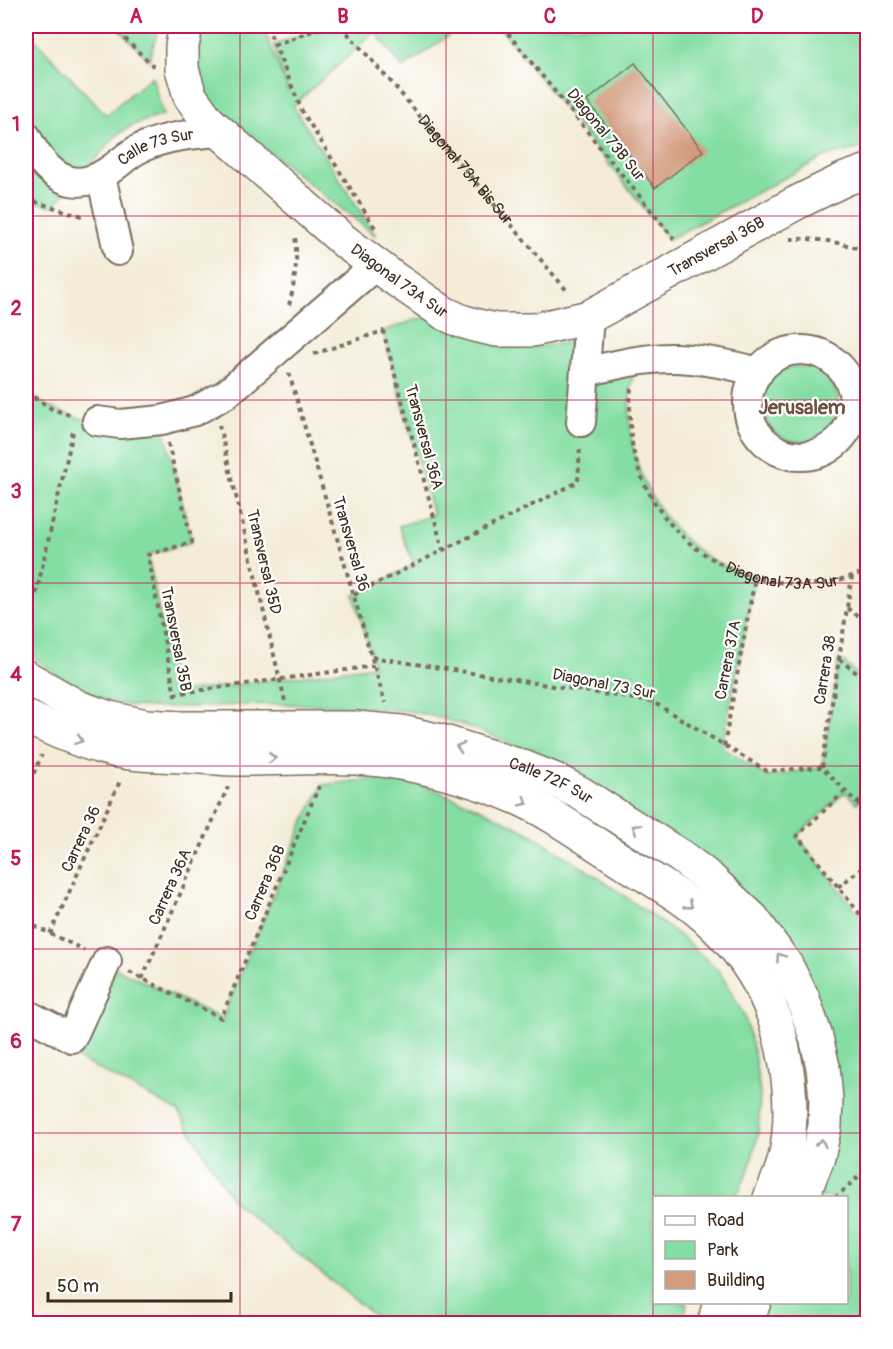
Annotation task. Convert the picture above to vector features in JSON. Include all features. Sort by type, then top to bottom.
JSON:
[{"type":"street","name":"Diagonal 73A Sur","points":[[186,26],[182,46],[182,69],[190,96],[208,121],[344,242],[444,313],[461,321],[496,330],[533,330],[589,317]]},
{"type":"street","name":"Calle 73 Sur","points":[[26,136],[44,166],[56,175],[86,181],[101,176],[140,148],[156,142],[220,132]]},
{"type":"street","name":"Transversal 36B","points":[[589,317],[796,203],[856,175]]},
{"type":"street","name":"Calle 73 Sur","points":[[101,176],[115,238]]},
{"type":"street","points":[[87,419],[120,424],[162,420],[195,411],[226,394],[376,265]]},
{"type":"street","points":[[581,422],[589,317]]},
{"type":"street","points":[[585,372],[640,360],[676,358],[723,363],[759,372]]},
{"type":"street","name":"Calle 72F Sur","points":[[26,676],[78,706],[109,718],[146,726],[356,728],[393,731],[441,741],[523,767],[580,793],[680,856],[709,878],[753,919],[786,965],[803,999],[823,1067],[826,1100],[825,1126],[818,1157],[802,1196]]},
{"type":"street","name":"Calle 72F Sur","points":[[40,724],[99,747],[133,753],[241,759],[331,757],[386,760],[430,769],[519,799],[559,820],[683,900],[712,923],[737,950],[754,974],[777,1027],[784,1056],[790,1118],[786,1153],[780,1176],[770,1196]]},
{"type":"street","points":[[26,1014],[72,1038],[107,961]]},
{"type":"street","points":[[714,1323],[719,1304]]},
{"type":"street","points":[[746,1323],[753,1304]]},
{"type":"path","points":[[267,26],[302,111],[378,232]]},
{"type":"path","points":[[274,45],[326,26]]},
{"type":"path","name":"Diagonal 73A Bis Sur","points":[[341,26],[589,317]]},
{"type":"path","name":"Diagonal 73B Sur","points":[[502,26],[692,260]]},
{"type":"path","points":[[26,199],[115,238]]},
{"type":"path","points":[[781,240],[806,238],[830,241],[867,252]]},
{"type":"path","name":"Transversal 36A","points":[[382,331],[443,550]]},
{"type":"path","name":"Diagonal 73A Sur","points":[[640,360],[631,387],[629,412],[636,461],[645,484],[662,513],[690,544],[732,570],[783,584],[812,584],[840,580],[867,571]]},
{"type":"path","name":"Transversal 36","points":[[287,363],[393,731]]},
{"type":"path","points":[[26,392],[52,409],[87,419],[26,638]]},
{"type":"path","name":"Transversal 35D","points":[[213,401],[291,728]]},
{"type":"path","name":"Transversal 35B","points":[[162,420],[192,542],[148,555],[181,728]]},
{"type":"path","points":[[354,595],[578,482],[581,422]]},
{"type":"path","name":"Carrera 38","points":[[822,767],[852,576]]},
{"type":"path","name":"Carrera 37A","points":[[723,746],[755,578]]},
{"type":"path","name":"Diagonal 73A Sur","points":[[847,607],[867,623]]},
{"type":"path","name":"Diagonal 73 Sur","points":[[372,657],[653,702],[767,771],[822,767]]},
{"type":"path","points":[[839,659],[867,682]]},
{"type":"path","points":[[174,694],[374,666]]},
{"type":"path","points":[[26,790],[40,724]]},
{"type":"path","name":"Carrera 36","points":[[50,934],[133,753]]},
{"type":"path","name":"Carrera 36B","points":[[221,1018],[331,757]]},
{"type":"path","points":[[822,767],[867,814]]},
{"type":"path","points":[[845,791],[797,836],[867,924]]},
{"type":"path","points":[[857,803],[867,795]]},
{"type":"path","name":"Carrera 36A","points":[[142,979],[220,805]]},
{"type":"path","points":[[838,886],[867,863]]},
{"type":"path","points":[[836,1196],[867,1168]]},
{"type":"green space","points":[[116,26],[159,26],[149,60]]},
{"type":"green space","points":[[203,26],[263,26],[288,92],[274,45],[327,26],[462,26],[403,68],[375,32],[293,106],[376,236],[214,110],[198,84],[194,55]]},
{"type":"green space","points":[[498,26],[867,26],[867,147],[826,156],[669,239]]},
{"type":"green space","points":[[26,30],[106,115],[152,76],[163,115],[135,124],[118,134],[53,207],[26,199]]},
{"type":"green space","points":[[424,317],[509,346],[538,347],[570,342],[567,379],[637,361],[631,388],[629,413],[632,437],[637,461],[657,506],[689,543],[709,558],[732,570],[755,578],[722,747],[767,777],[822,767],[839,659],[867,682],[867,795],[857,803],[845,792],[797,836],[867,924],[867,1323],[758,1323],[766,1304],[848,1304],[848,1196],[811,1196],[823,1138],[795,983],[574,773],[511,743],[467,726],[399,710],[299,704],[172,708],[107,701],[74,686],[26,651],[26,392],[50,407],[95,421],[162,420],[192,542],[148,555],[175,693],[374,666],[354,595],[414,565],[399,526],[433,515],[383,331]]},
{"type":"green space","points":[[808,366],[821,372],[832,383],[838,396],[836,419],[821,436],[808,442],[792,442],[779,436],[764,419],[762,396],[768,383],[785,368]]},
{"type":"green space","points":[[373,779],[422,785],[477,807],[531,834],[605,882],[683,938],[719,971],[744,1015],[753,1048],[760,1092],[758,1136],[748,1172],[736,1196],[653,1196],[653,1304],[687,1304],[684,1323],[383,1323],[234,1202],[178,1111],[73,1056],[111,966],[222,1019],[303,823],[323,785]]},
{"type":"building","points":[[635,63],[703,151],[655,188],[587,101]]},
{"type":"district","name":"Jerusalem","points":[[802,407]]}]
